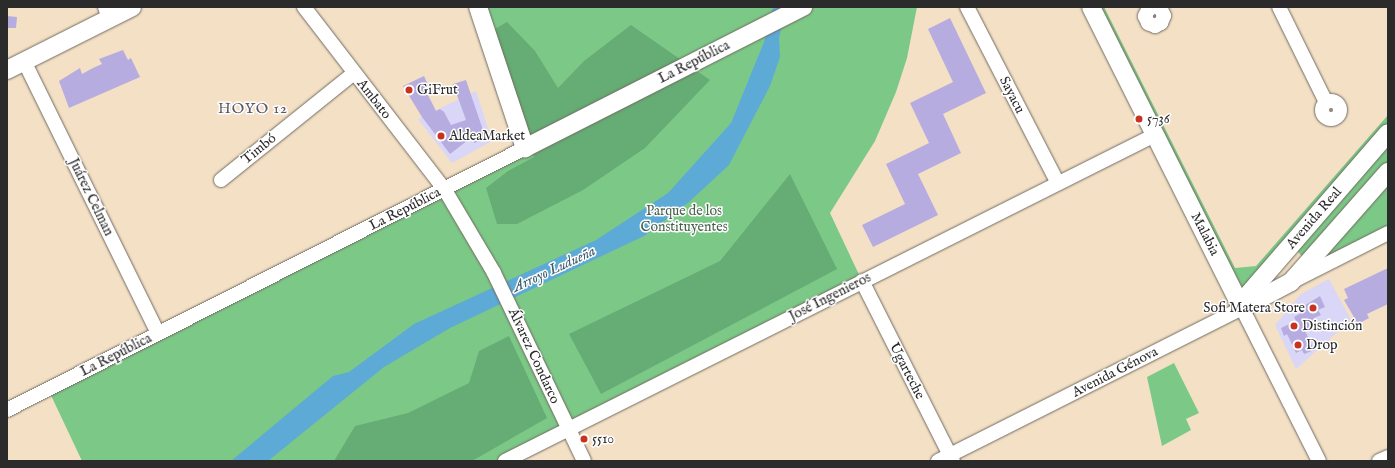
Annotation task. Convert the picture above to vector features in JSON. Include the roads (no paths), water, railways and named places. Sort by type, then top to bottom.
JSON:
[{"type":"main road","points":[[7,70],[24,62],[107,13],[132,7]]},
{"type":"main road","points":[[478,7],[525,148]]},
{"type":"main road","name":"La República","points":[[525,148],[803,7]]},
{"type":"main road","name":"Malabia","points":[[1091,7],[1241,306]]},
{"type":"main road","name":"Avenida Real","points":[[1241,306],[1274,264],[1388,133]]},
{"type":"main road","name":"Avenida Real","points":[[1291,282],[1388,172]]},
{"type":"main road","points":[[1274,264],[1291,282]]},
{"type":"main road","name":"Avenida Génova","points":[[1241,306],[1291,282]]},
{"type":"street","name":"Ambato","points":[[304,7],[445,190]]},
{"type":"street","name":"Sayacu","points":[[967,7],[1058,183]]},
{"type":"street","points":[[1279,7],[1326,102]]},
{"type":"street","name":"Juárez Celman","points":[[24,62],[158,333]]},
{"type":"street","name":"Timbó","points":[[221,180],[354,73]]},
{"type":"street","name":"José Ingenieros","points":[[505,461],[1155,135]]},
{"type":"street","name":"La República","points":[[7,410],[445,190],[525,148]]},
{"type":"street","name":"Álvarez Condarco","points":[[445,190],[494,273],[584,461]]},
{"type":"street","name":"Avenida Génova","points":[[1291,282],[1388,233]]},
{"type":"street","name":"Ugarteche","points":[[862,281],[947,459]]},
{"type":"street","name":"Avenida Génova","points":[[947,459],[1241,306]]},
{"type":"street","name":"Malabia","points":[[1241,306],[1319,461]]},
{"type":"street","points":[[1379,461],[1388,457]]},
{"type":"water","name":"Arroyo Ludueña","points":[[773,7],[787,7],[779,38],[780,57],[770,86],[729,165],[689,202],[644,236],[450,328],[384,367],[268,461],[231,461],[333,376],[349,372],[414,324],[596,240],[668,193],[731,123],[764,42]]},
{"type":"place","name":"GiFrut","points":[[409,90]]},
{"type":"place","name":"5736","points":[[1139,119]]},
{"type":"place","name":"AldeaMarket","points":[[441,136]]},
{"type":"place","name":"Sofi Matera Store","points":[[1313,308]]},
{"type":"place","name":"Distinción","points":[[1294,326]]},
{"type":"place","name":"Drop","points":[[1298,345]]},
{"type":"place","name":"5510","points":[[584,439]]},
{"type":"district","name":"HOYO 12","points":[[253,109]]},
{"type":"park label","name":"Parque de los Constituyentes","points":[[684,220]]}]
